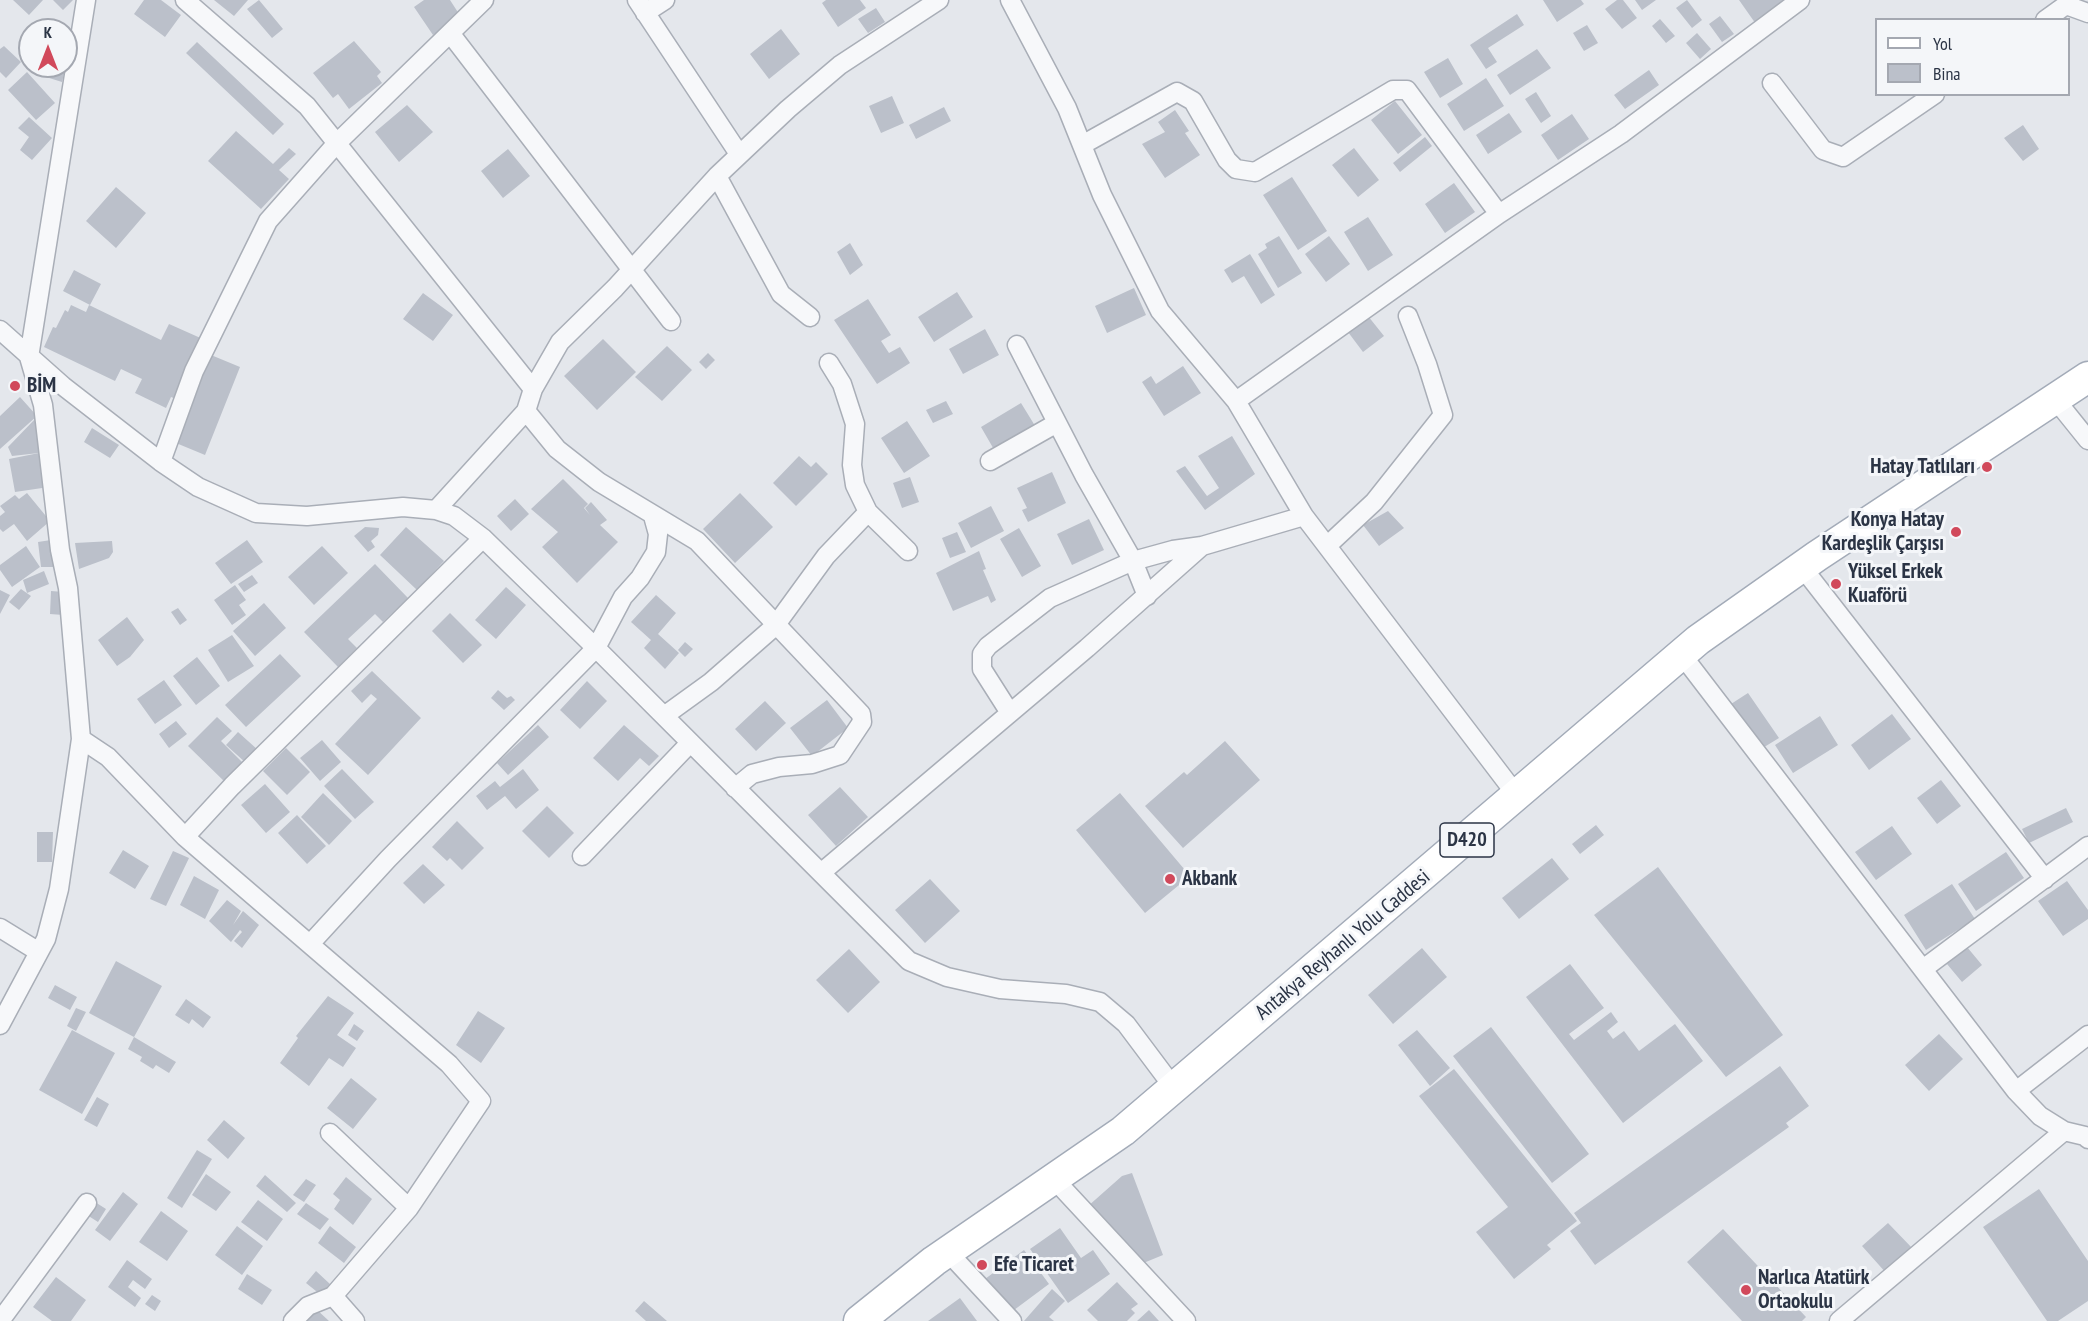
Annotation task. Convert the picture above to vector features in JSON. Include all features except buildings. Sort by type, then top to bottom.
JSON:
[{"type":"main road","name":"Antakya Reyhanlı Yolu Caddesi","points":[[859,1321],[947,1251],[1123,1131],[1682,655],[1802,567],[2088,377]]},
{"type":"street","points":[[0,1025],[46,939],[59,889],[81,739],[68,588],[60,550],[43,405],[29,357],[86,0]]},
{"type":"street","points":[[185,0],[307,106],[533,389]]},
{"type":"street","points":[[161,462],[194,371],[268,220],[338,143],[484,0]]},
{"type":"street","points":[[665,0],[641,6],[739,154]]},
{"type":"street","points":[[436,510],[526,411],[533,389],[560,342],[630,271],[717,176],[840,65],[939,0]]},
{"type":"street","points":[[1010,0],[1067,108],[1102,195],[1160,311],[1236,401],[1304,516],[1518,797]]},
{"type":"street","points":[[1236,401],[1499,214],[1621,134],[1800,0]]},
{"type":"street","points":[[2048,18],[2067,5],[2088,13]]},
{"type":"street","points":[[450,33],[630,271],[671,321]]},
{"type":"street","points":[[1772,83],[1824,150],[1843,157],[1932,96]]},
{"type":"street","points":[[1082,145],[1177,92],[1193,101],[1231,165],[1236,169],[1255,172],[1393,90],[1407,90],[1499,214]]},
{"type":"street","points":[[717,176],[781,294],[810,317]]},
{"type":"street","points":[[1328,545],[1374,502],[1443,415],[1427,364],[1408,316]]},
{"type":"street","points":[[0,330],[63,386],[161,462],[198,488],[256,513],[307,516],[403,507],[436,510],[454,516],[483,538],[596,648],[909,961],[947,977],[1000,989],[1066,994],[1100,1002],[1126,1024],[1174,1088]]},
{"type":"street","points":[[1017,345],[1133,561],[1147,596]]},
{"type":"street","points":[[829,363],[842,384],[855,424],[852,465],[855,485],[868,512],[908,551]]},
{"type":"street","points":[[39,389],[63,386]]},
{"type":"street","points":[[2055,399],[2088,440]]},
{"type":"street","points":[[526,411],[557,449],[599,482],[697,541],[775,626],[861,714],[862,722],[840,755],[812,764],[778,767],[752,774],[735,788]]},
{"type":"street","points":[[990,461],[1057,423]]},
{"type":"street","points":[[664,716],[711,682],[775,626],[826,556],[868,512]]},
{"type":"street","points":[[310,944],[388,859],[596,648],[623,597],[640,578],[656,552],[658,534],[653,516]]},
{"type":"street","points":[[1010,713],[982,669],[982,654],[988,646],[1050,598],[1133,561],[1173,550],[1202,546],[1304,516]]},
{"type":"street","points":[[185,837],[232,786],[483,538]]},
{"type":"street","points":[[822,872],[1147,596],[1202,546]]},
{"type":"street","points":[[1802,567],[2045,879]]},
{"type":"street","points":[[1682,655],[2016,1090],[2040,1116],[2064,1131],[2085,1136],[2088,1139]]},
{"type":"street","points":[[81,739],[108,757],[185,837],[449,1064],[481,1101],[409,1208],[333,1296],[308,1306],[293,1321]]},
{"type":"street","points":[[582,856],[690,742]]},
{"type":"street","points":[[1923,969],[2088,846]]},
{"type":"street","points":[[0,928],[39,952]]},
{"type":"street","points":[[2016,1090],[2088,1035]]},
{"type":"street","points":[[1839,1321],[2064,1131]]},
{"type":"street","points":[[330,1132],[409,1208]]},
{"type":"street","points":[[1054,1179],[1186,1321]]},
{"type":"street","points":[[0,1321],[87,1203]]},
{"type":"street","points":[[947,1251],[1012,1321]]},
{"type":"street","points":[[333,1296],[356,1321]]},
{"type":"place","name":"BİM","points":[[15,386]]},
{"type":"place","name":"Hatay Tatlıları","points":[[1987,467]]},
{"type":"place","name":"Konya Hatay Kardeşlik Çarşısı","points":[[1956,532]]},
{"type":"place","name":"Yüksel Erkek Kuaförü","points":[[1836,584]]},
{"type":"place","name":"Akbank","points":[[1170,879]]},
{"type":"place","name":"Efe Ticaret","points":[[982,1265]]},
{"type":"place","name":"Narlıca Atatürk Ortaokulu","points":[[1746,1290]]}]
